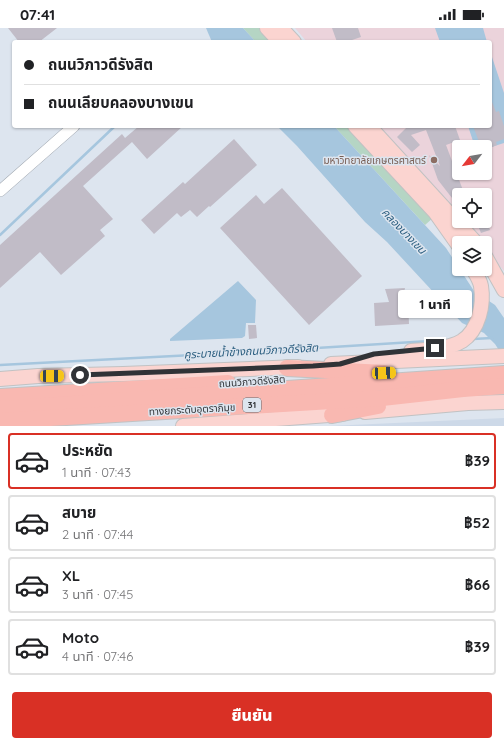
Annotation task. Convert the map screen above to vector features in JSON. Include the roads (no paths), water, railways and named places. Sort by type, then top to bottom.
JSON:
[{"type":"highway","name":"ถนนวิภาวดีรังสิต","points":[[0,398],[384,373],[502,361]]},
{"type":"highway","points":[[287,368],[384,373]]},
{"type":"highway","name":"ทางยกระดับอุตราภิมุข","points":[[0,409],[504,374]]},
{"type":"highway","name":"ทางยกระดับอุตราภิมุข","points":[[0,421],[382,398],[463,388],[504,386]]},
{"type":"highway","name":"31","points":[[2,426],[152,420],[504,392]]},
{"type":"highway","points":[[332,415],[405,401]]},
{"type":"main road","points":[[267,28],[278,40]]},
{"type":"main road","points":[[281,28],[292,40]]},
{"type":"main road","points":[[357,128],[435,212],[452,236]]},
{"type":"main road","points":[[371,128],[470,236]]},
{"type":"main road","points":[[492,269],[504,290]]},
{"type":"main road","points":[[340,364],[374,354],[423,350],[447,346],[462,341],[474,328],[482,306],[481,284],[477,276]]},
{"type":"main road","name":"ถนนวิภาวดีรังสิต","points":[[0,379],[38,376],[287,368],[340,364],[502,361]]},
{"type":"main road","points":[[0,389],[38,387],[123,374]]},
{"type":"main road","name":"31","points":[[183,426],[468,403],[504,402]]},
{"type":"street","points":[[0,190],[72,128]]},
{"type":"water","points":[[206,28],[243,28],[254,40],[211,40]]},
{"type":"water","points":[[435,28],[483,28],[486,40],[439,40]]},
{"type":"water","points":[[492,57],[504,93],[504,143],[492,147],[492,140],[473,140],[469,128],[492,128]]},
{"type":"water","name":"คลองบางเขน","points":[[279,128],[336,128],[446,248],[452,257],[452,276],[464,276],[474,291],[495,305],[504,318],[504,358],[495,344],[484,333],[462,323],[387,242],[365,222]]},
{"type":"water","points":[[238,281],[256,300],[255,323],[246,323],[245,336],[242,338],[170,341],[170,339]]},
{"type":"waterway","points":[[0,235],[113,128]]},
{"type":"waterway","name":"คูระบายน้ำข้างถนนวิภาวดีรังสิต","points":[[473,339],[492,338]]},
{"type":"waterway","name":"คูระบายน้ำข้างถนนวิภาวดีรังสิต","points":[[0,365],[446,340]]},
{"type":"place","name":"มหาวิทยาลัยเกษตรศาสตร์","points":[[434,160]]}]
